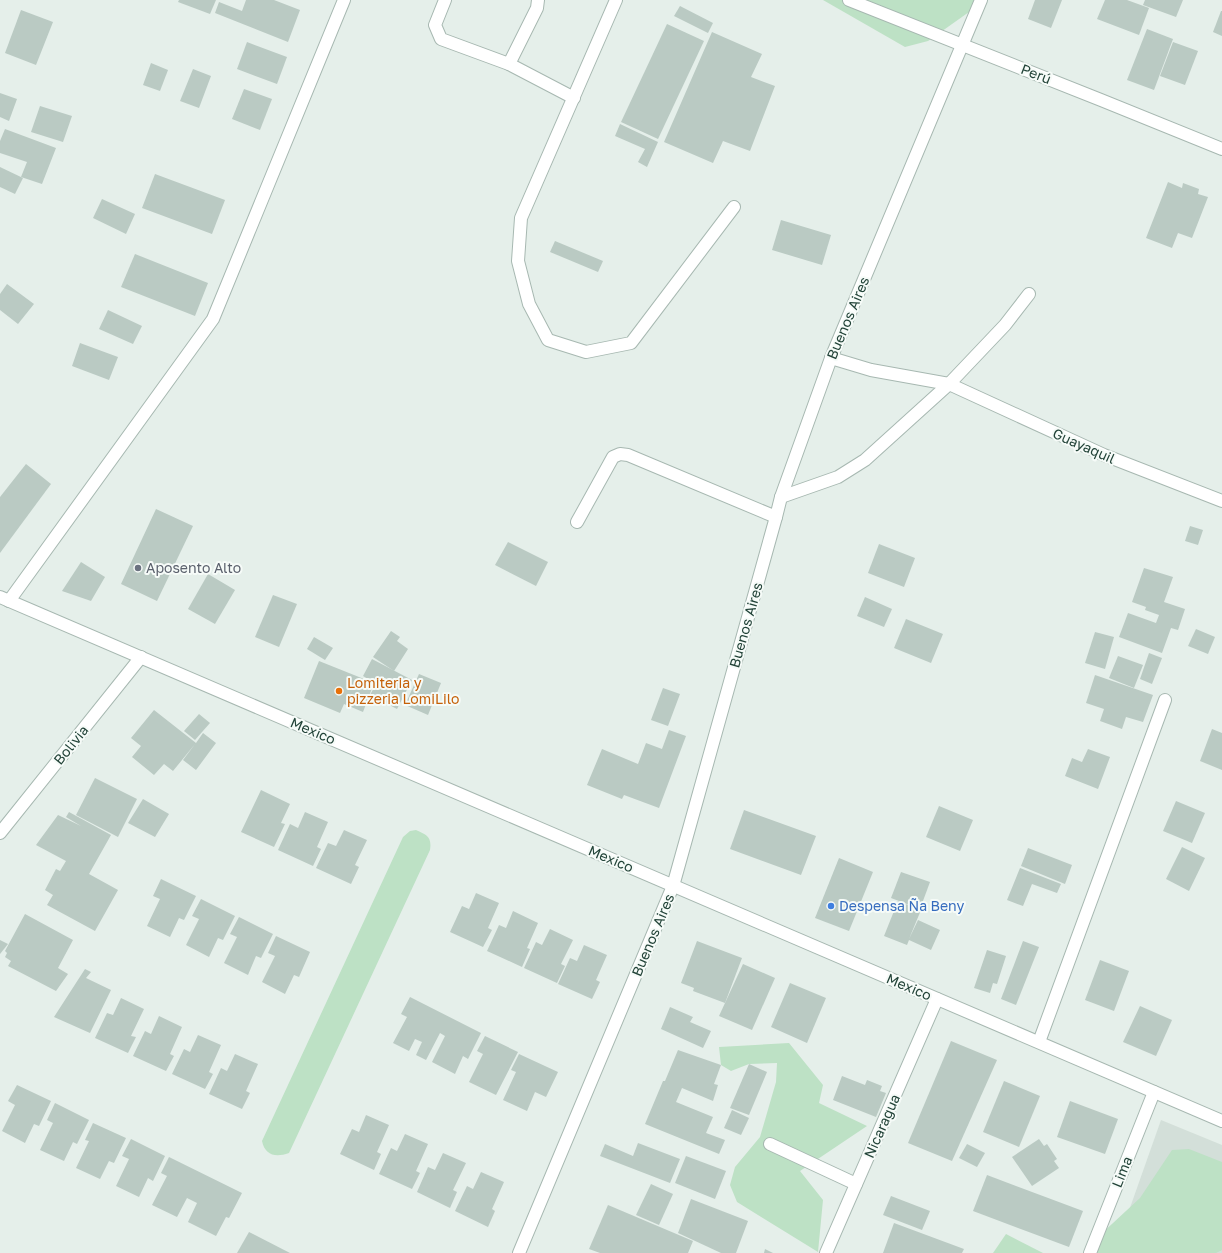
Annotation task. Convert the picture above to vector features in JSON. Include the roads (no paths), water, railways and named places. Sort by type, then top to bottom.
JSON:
[{"type":"street","points":[[5,599],[213,319],[344,0]]},
{"type":"street","points":[[445,0],[435,24],[441,39],[509,64],[574,98]]},
{"type":"street","points":[[509,64],[537,8],[538,0]]},
{"type":"street","points":[[616,0],[521,218],[518,261],[529,304],[548,340],[586,352],[631,343],[734,207]]},
{"type":"street","name":"Perú","points":[[849,0],[1222,149]]},
{"type":"street","name":"Buenos Aires","points":[[519,1253],[673,886],[781,497],[831,358],[981,0]]},
{"type":"street","points":[[781,497],[838,477],[864,460],[949,384],[1005,325],[1029,294]]},
{"type":"street","name":"Guayaquil","points":[[831,358],[871,370],[949,384],[1104,455],[1222,501]]},
{"type":"street","points":[[577,522],[613,457],[620,454],[628,455],[776,517]]},
{"type":"street","name":"Mexico","points":[[5,599],[1222,1121]]},
{"type":"street","name":"Bolivia","points":[[0,833],[142,657]]},
{"type":"street","points":[[1039,1042],[1165,700]]},
{"type":"street","name":"Nicaragua","points":[[826,1253],[937,999]]},
{"type":"street","name":"Lima","points":[[1090,1253],[1154,1092]]},
{"type":"street","points":[[770,1144],[856,1184]]},
{"type":"place","name":"Aposento Alto","points":[[138,568]]},
{"type":"place","name":"Lomiteria y pizzeria LomiLilo","points":[[339,691]]},
{"type":"place","name":"Despensa Ña Beny","points":[[831,906]]}]
